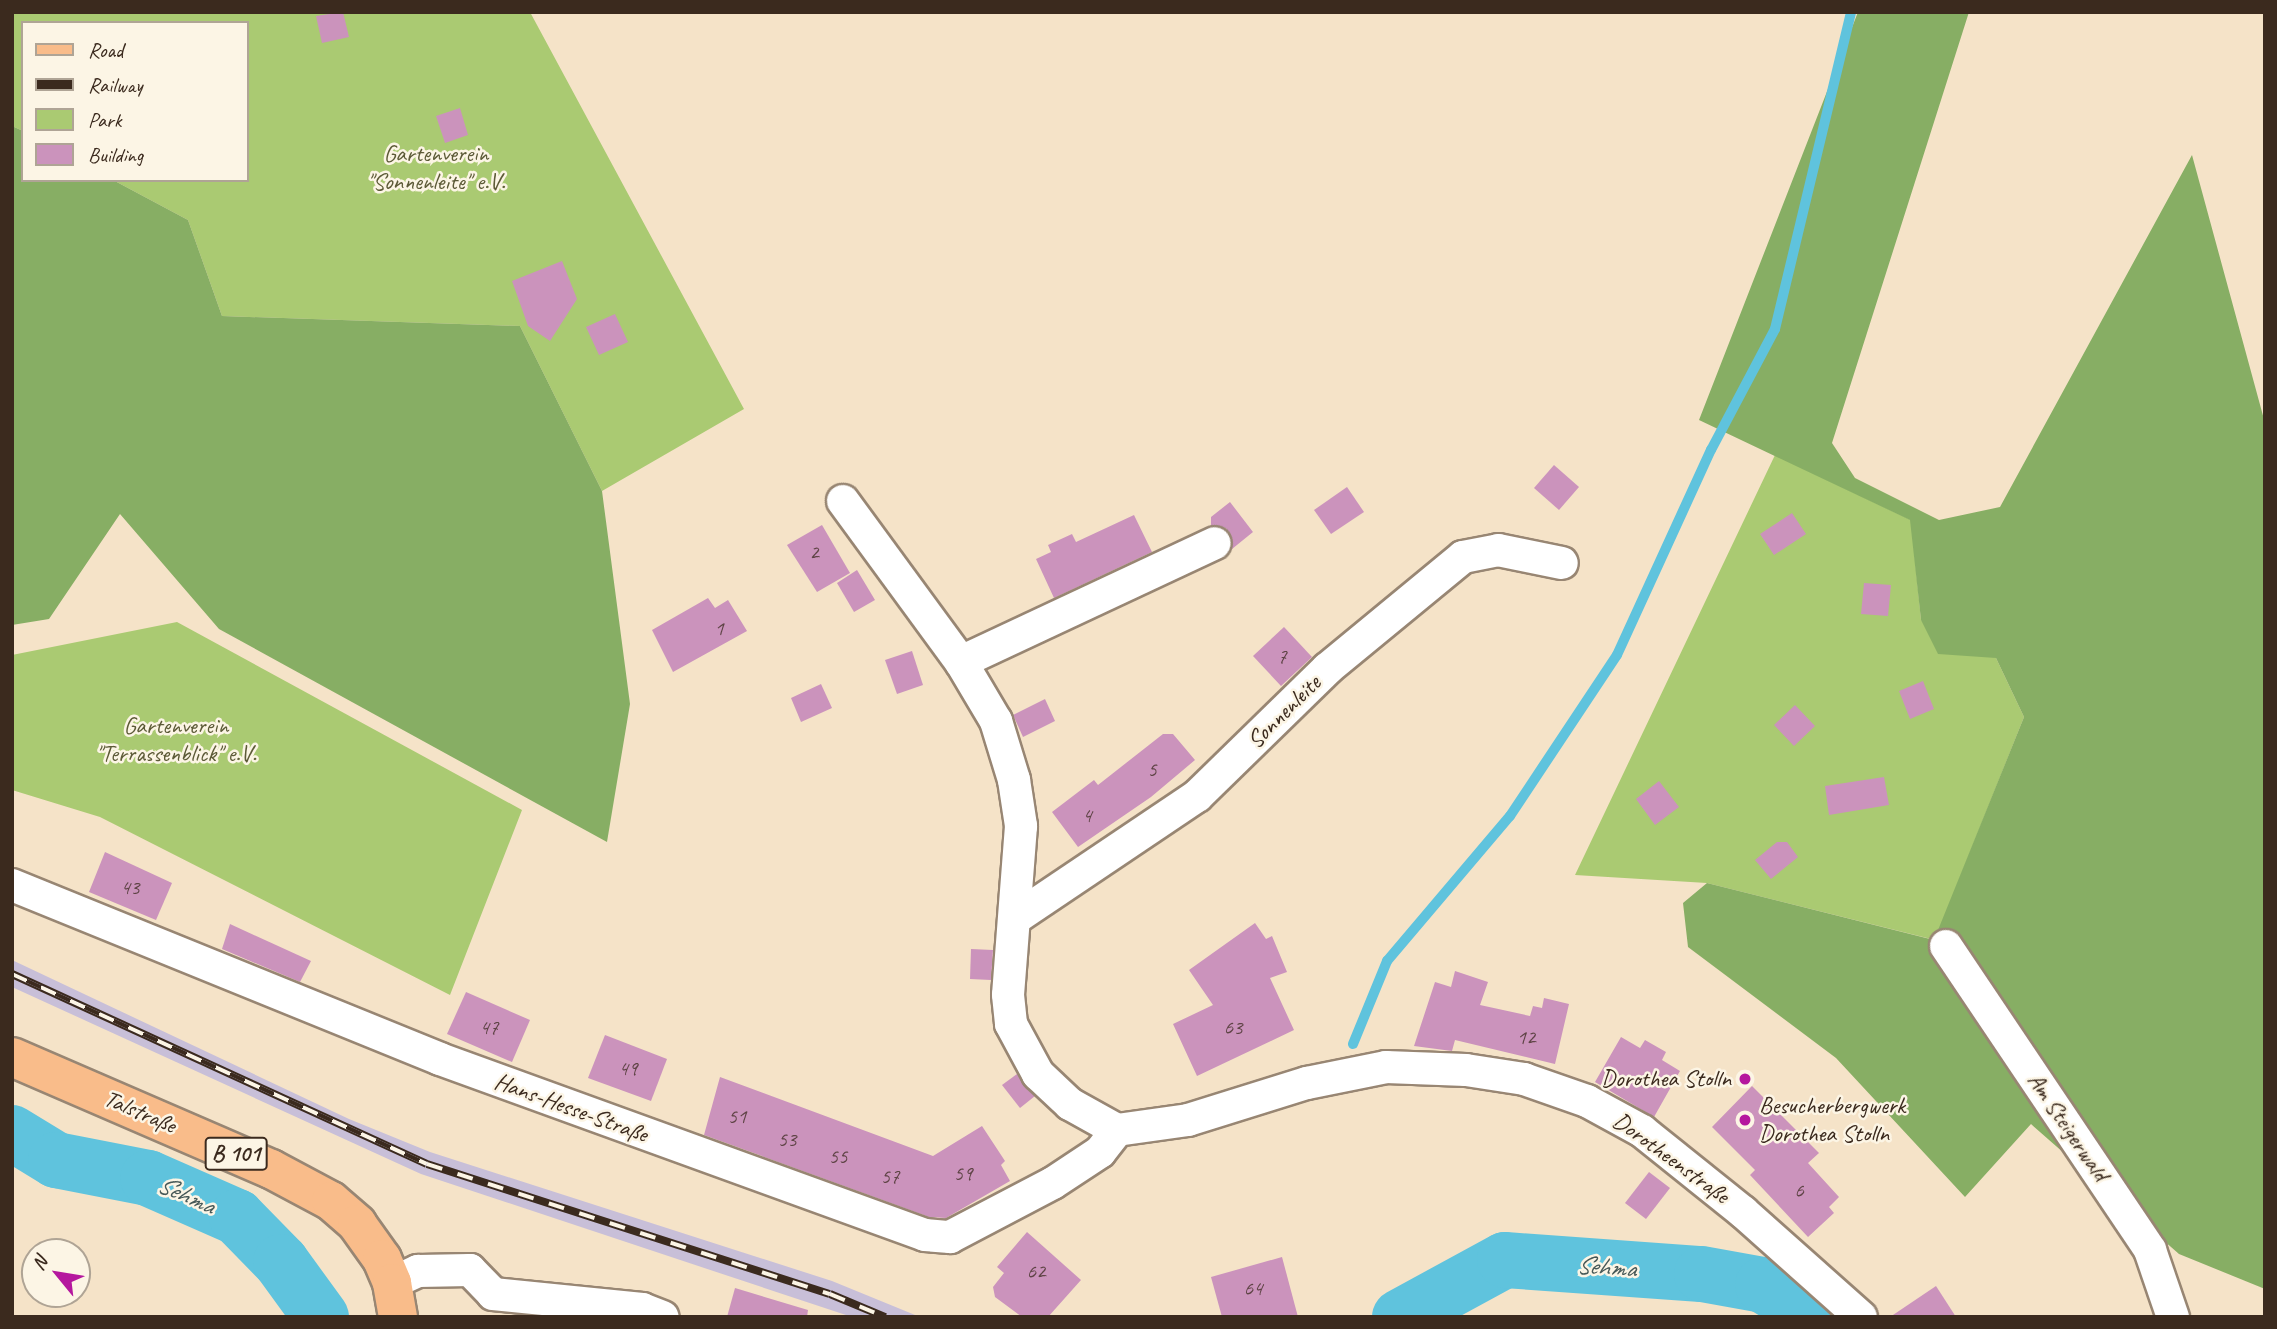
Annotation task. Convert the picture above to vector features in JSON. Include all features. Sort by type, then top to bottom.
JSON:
[{"type":"main road","name":"Talstraße","points":[[12,1057],[271,1169],[331,1201],[357,1224],[395,1300]]},
{"type":"street","points":[[843,500],[961,662],[996,722],[1014,780],[1021,826],[1017,917],[1008,995],[1011,1024],[1038,1074],[1070,1104],[1117,1130]]},
{"type":"street","points":[[961,662],[1214,543]]},
{"type":"street","name":"Sonnenleite","points":[[1017,917],[1197,796],[1327,669],[1463,557],[1498,550],[1562,562]]},
{"type":"street","name":"Hans-Hesse-Straße","points":[[12,885],[440,1059],[925,1235],[950,1237],[1053,1183],[1100,1152],[1117,1130]]},
{"type":"street","name":"Am Steigerwald","points":[[1946,946],[2150,1250],[2173,1317]]},
{"type":"street","name":"Dorotheenstraße","points":[[1117,1130],[1188,1120],[1307,1083],[1386,1067],[1466,1070],[1524,1079],[1587,1101],[1642,1131],[1743,1212],[1861,1317]]},
{"type":"street","points":[[395,1300],[418,1271],[470,1270],[493,1294],[642,1309],[663,1317]]},
{"type":"shaded area","points":[[12,960],[349,1119],[430,1152],[832,1281],[920,1317],[852,1317],[421,1174],[12,987]]},
{"type":"green space","name":"Gartenverein \"Sonnenleite\" e.V.","points":[[12,12],[530,12],[744,409],[602,491],[520,326],[222,316],[188,220],[117,182],[248,182],[248,21],[21,21],[21,130],[12,126]]},
{"type":"green space","points":[[1858,12],[1969,12],[1832,443],[1855,478],[1939,520],[2000,507],[2192,155],[2265,423],[2265,1289],[2179,1254],[2031,1124],[1965,1197],[1836,1058],[1688,947],[1683,903],[1707,883],[1934,940],[2024,717],[1996,658],[1938,654],[1921,620],[1910,520],[1699,420]]},
{"type":"green space","points":[[12,126],[21,130],[21,182],[117,182],[188,220],[222,316],[520,326],[602,491],[630,704],[607,842],[219,629],[120,514],[49,619],[12,625]]},
{"type":"green space","points":[[1775,455],[1911,520],[1921,620],[1996,658],[2024,717],[1935,940],[1707,883],[1575,875]]},
{"type":"green space","name":"Gartenverein \"Terrassenblick\" e.V.","points":[[177,622],[522,810],[450,995],[100,817],[12,790],[12,655]]},
{"type":"building","points":[[343,12],[349,37],[322,43],[316,16]]},
{"type":"building","points":[[460,108],[468,135],[445,143],[436,116]]},
{"type":"building","points":[[562,261],[577,299],[550,341],[528,326],[512,281]]},
{"type":"building","points":[[615,314],[628,342],[599,355],[586,327]]},
{"type":"building","points":[[1554,465],[1579,487],[1559,510],[1534,488]]},
{"type":"building","points":[[1347,487],[1364,512],[1331,534],[1314,510]]},
{"type":"building","points":[[1230,502],[1253,532],[1232,549],[1226,528],[1211,526],[1211,517]]},
{"type":"building","points":[[1792,513],[1806,534],[1774,555],[1760,534]]},
{"type":"building","points":[[1134,515],[1152,552],[1054,598],[1036,559],[1051,552],[1048,545],[1072,534],[1076,542]]},
{"type":"building","points":[[822,525],[850,573],[817,592],[787,545]]},
{"type":"building","points":[[857,570],[875,600],[854,612],[837,583]]},
{"type":"building","points":[[1864,583],[1891,585],[1888,616],[1861,614]]},
{"type":"building","points":[[708,598],[715,608],[728,600],[747,631],[673,672],[652,630]]},
{"type":"building","points":[[1284,627],[1312,657],[1281,686],[1253,656]]},
{"type":"building","points":[[912,651],[923,685],[897,694],[885,660]]},
{"type":"building","points":[[1923,681],[1934,709],[1910,719],[1899,691]]},
{"type":"building","points":[[821,684],[832,708],[801,722],[791,698]]},
{"type":"building","points":[[1045,699],[1055,721],[1023,737],[1013,715]]},
{"type":"building","points":[[1795,705],[1815,726],[1794,746],[1774,725]]},
{"type":"building","points":[[1163,734],[1173,734],[1195,760],[1151,797],[1078,847],[1052,812],[1094,780],[1098,785]]},
{"type":"building","points":[[1884,777],[1889,805],[1829,815],[1825,786]]},
{"type":"building","points":[[1659,781],[1679,807],[1655,825],[1636,799]]},
{"type":"building","points":[[1777,842],[1787,842],[1798,857],[1771,879],[1755,860]]},
{"type":"building","points":[[105,852],[172,883],[156,920],[89,892]]},
{"type":"building","points":[[1255,923],[1266,939],[1272,936],[1287,972],[1270,978],[1294,1030],[1197,1076],[1173,1024],[1213,1005],[1189,970]]},
{"type":"building","points":[[230,924],[311,961],[300,982],[222,949]]},
{"type":"building","points":[[971,949],[993,950],[991,980],[970,979]]},
{"type":"building","points":[[1455,971],[1488,982],[1480,1005],[1530,1016],[1533,1006],[1542,1008],[1544,998],[1569,1004],[1555,1064],[1455,1040],[1452,1051],[1414,1046],[1435,982],[1451,987]]},
{"type":"building","points":[[466,992],[530,1020],[512,1062],[447,1034]]},
{"type":"building","points":[[605,1035],[667,1059],[651,1101],[588,1078]]},
{"type":"building","points":[[1621,1037],[1640,1048],[1645,1040],[1666,1052],[1662,1060],[1680,1071],[1654,1117],[1595,1082]]},
{"type":"building","points":[[1017,1074],[1035,1096],[1020,1108],[1002,1085]]},
{"type":"building","points":[[720,1077],[933,1156],[982,1126],[1005,1161],[1001,1165],[1010,1181],[946,1218],[929,1217],[704,1135]]},
{"type":"building","points":[[1752,1086],[1819,1153],[1808,1163],[1839,1197],[1829,1207],[1834,1213],[1808,1237],[1750,1175],[1755,1170],[1712,1127]]},
{"type":"building","points":[[1649,1172],[1670,1188],[1646,1219],[1625,1203]]},
{"type":"building","points":[[1027,1232],[1081,1280],[1048,1317],[1022,1317],[995,1297],[993,1287],[1004,1273],[997,1267]]},
{"type":"building","points":[[1282,1257],[1298,1317],[1222,1317],[1211,1277]]},
{"type":"building","points":[[1936,1286],[1956,1317],[1890,1317]]},
{"type":"building","points":[[735,1288],[808,1310],[807,1317],[727,1317]]},
{"type":"waterway","points":[[1353,1044],[1387,961],[1510,816],[1617,655],[1711,450],[1775,329],[1851,12]]},
{"type":"waterway","name":"Sehma","points":[[12,1133],[56,1160],[148,1178],[237,1217],[281,1262],[321,1317]]},
{"type":"waterway","name":"Sehma","points":[[1400,1317],[1505,1260],[1702,1274],[1763,1285],[1816,1317]]},
{"type":"railway","points":[[12,974],[427,1164],[830,1294],[885,1317]]},
{"type":"place","name":"Dorothea Stolln","points":[[1745,1079]]},
{"type":"place","name":"Besucherbergwerk Dorothea Stolln","points":[[1745,1120]]}]
